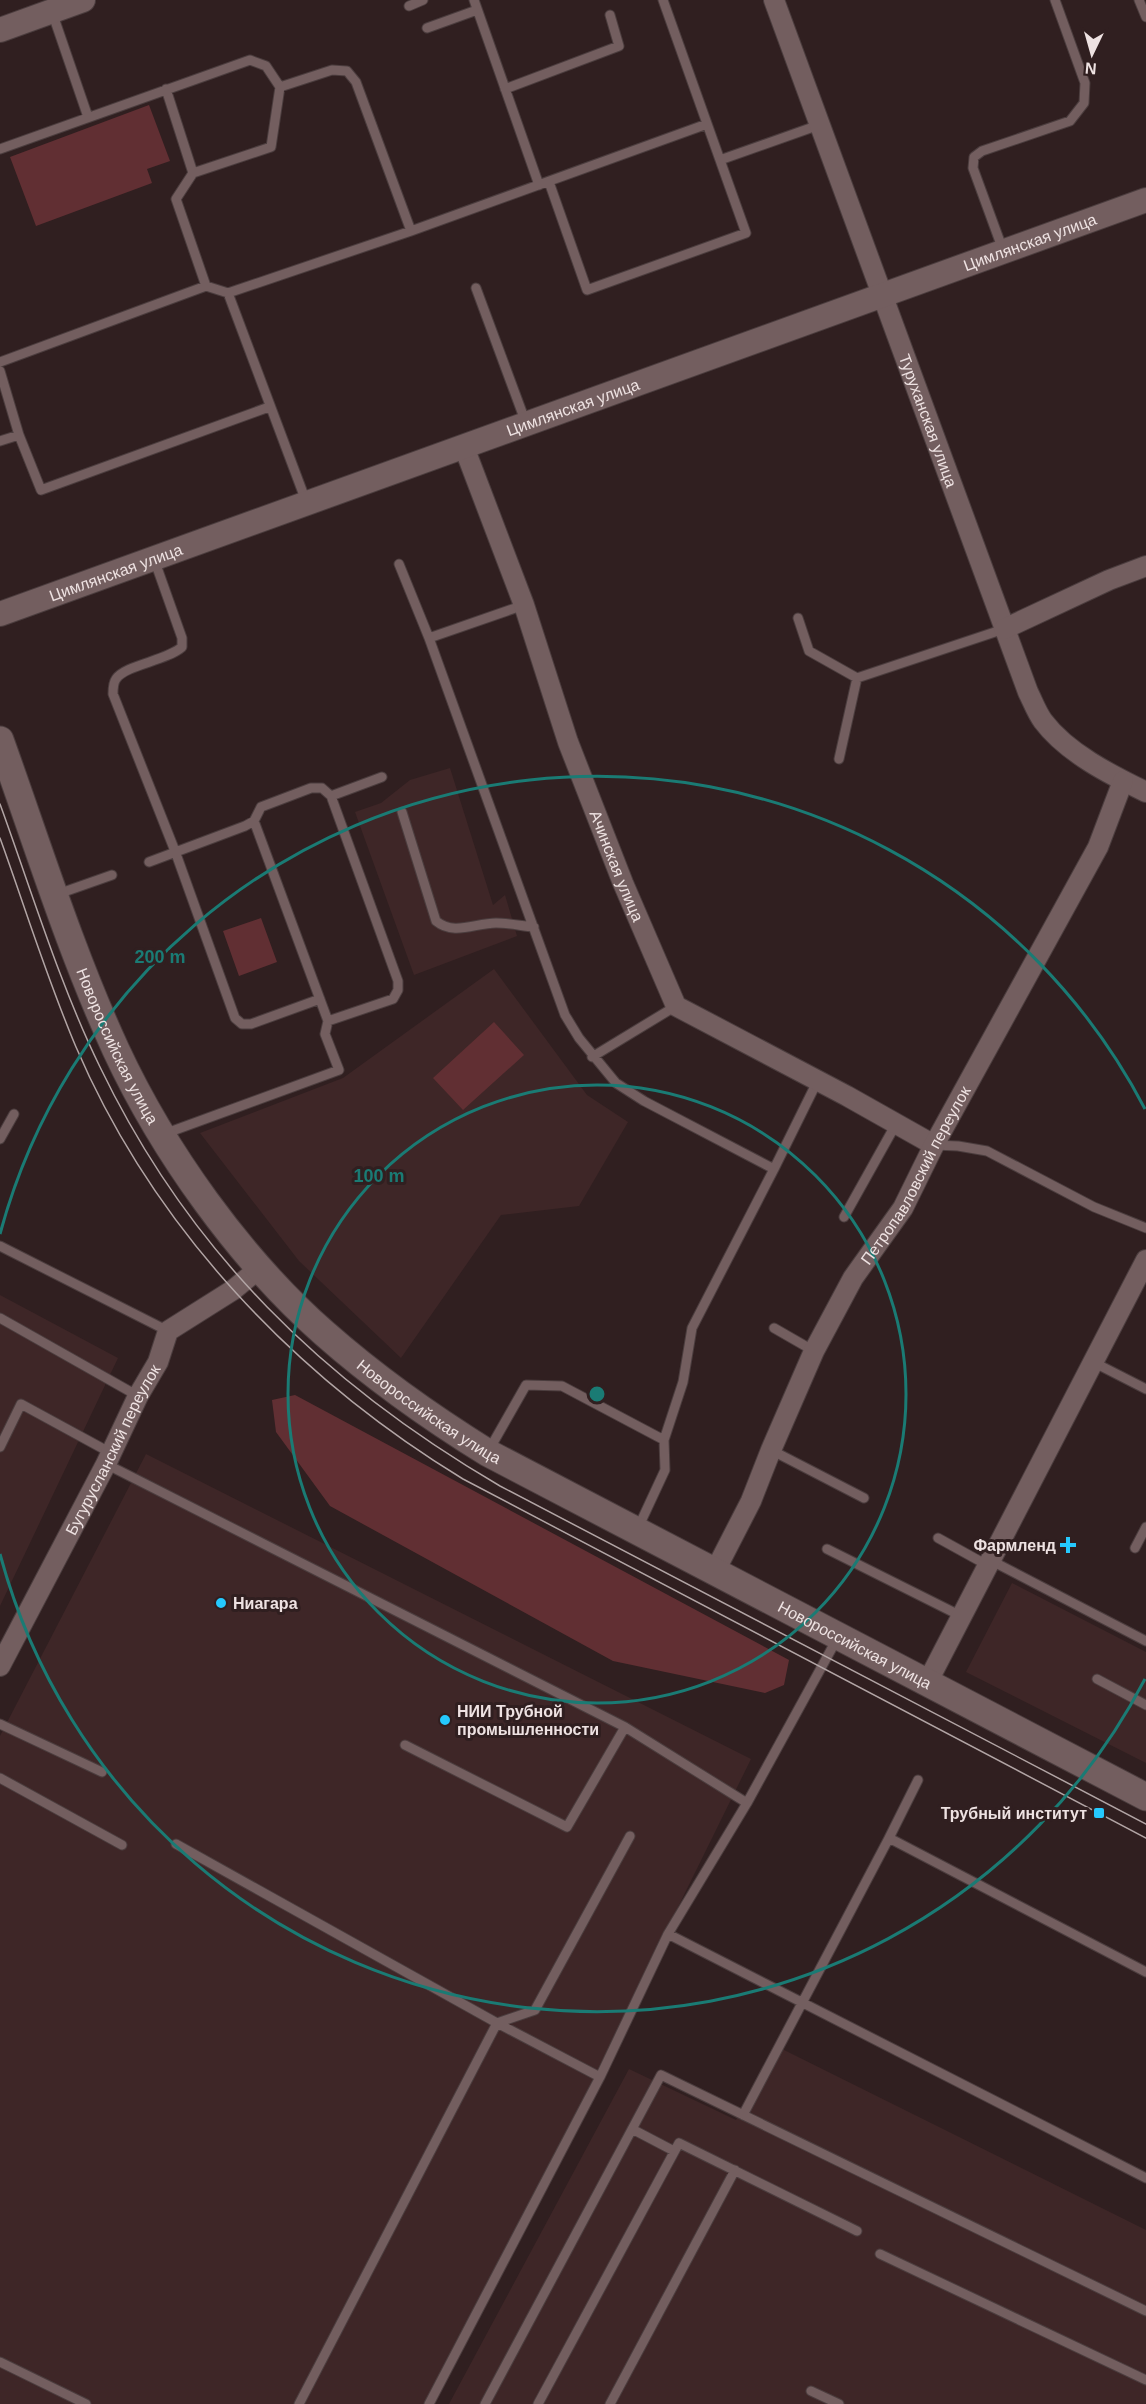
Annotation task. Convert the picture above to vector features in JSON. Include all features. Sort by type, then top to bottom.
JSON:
[{"type":"main road","name":"Новороссийская улица","points":[[0,740],[99,1010],[129,1076],[162,1135],[195,1185],[261,1267],[310,1320],[360,1363],[440,1424],[488,1453],[1146,1797]]},
{"type":"street","points":[[0,30],[83,0]]},
{"type":"street","name":"Туруханская улица","points":[[774,0],[1028,692],[1043,721],[1067,746],[1123,781],[1146,792]]},
{"type":"street","name":"Цимлянская улица","points":[[0,614],[1146,200]]},
{"type":"street","name":"Ачинская улица","points":[[464,447],[524,605],[568,742],[623,883],[676,1006]]},
{"type":"street","points":[[1004,629],[1108,580],[1146,566]]},
{"type":"street","name":"Петропавловский переулок","points":[[714,1573],[751,1501],[814,1352],[852,1278],[903,1208],[934,1145],[1098,847],[1123,781]]},
{"type":"street","points":[[676,1006],[818,1080],[934,1145]]},
{"type":"street","points":[[927,1683],[1146,1260]]},
{"type":"street","points":[[168,1331],[233,1290],[261,1267]]},
{"type":"street","name":"Бугурусланский переулок","points":[[3,1654],[109,1459],[138,1396],[158,1362],[168,1331]]},
{"type":"lane","points":[[409,6],[423,0]]},
{"type":"lane","points":[[474,0],[505,89],[587,290],[746,233],[663,0]]},
{"type":"lane","points":[[1004,252],[974,168],[974,157],[982,151],[1070,121],[1084,103],[1085,83],[1055,0]]},
{"type":"lane","points":[[1139,0],[1146,17]]},
{"type":"lane","points":[[427,28],[477,10]]},
{"type":"lane","points":[[52,11],[88,117]]},
{"type":"lane","points":[[505,89],[619,46],[609,15]]},
{"type":"lane","points":[[0,149],[250,60],[266,66],[280,87],[271,147],[193,172],[176,199],[206,286]]},
{"type":"lane","points":[[280,87],[332,70],[347,71],[356,82],[411,231]]},
{"type":"lane","points":[[166,89],[193,172]]},
{"type":"lane","points":[[0,362],[206,286],[228,293],[411,231],[707,124]]},
{"type":"lane","points":[[720,160],[819,125]]},
{"type":"lane","points":[[476,288],[526,425]]},
{"type":"lane","points":[[228,293],[306,504]]},
{"type":"lane","points":[[0,371],[19,435],[41,490],[269,407]]},
{"type":"lane","points":[[0,441],[19,435]]},
{"type":"lane","points":[[154,559],[182,638],[182,647],[175,653],[123,673],[115,680],[112,694],[175,852],[235,1018],[242,1024],[251,1024],[320,999]]},
{"type":"lane","points":[[399,564],[429,638],[566,1015],[592,1057],[616,1083],[644,1101],[774,1169]]},
{"type":"lane","points":[[429,638],[524,605]]},
{"type":"lane","points":[[798,618],[809,651],[857,678],[1004,629]]},
{"type":"lane","points":[[839,759],[857,678]]},
{"type":"lane","points":[[331,796],[382,777]]},
{"type":"lane","points":[[148,862],[254,821],[261,807],[311,788],[322,788],[331,796],[398,981],[398,990],[393,999],[328,1021]]},
{"type":"lane","points":[[402,812],[436,921],[454,930],[495,923],[534,927]]},
{"type":"lane","points":[[162,1135],[339,1070],[325,1034],[328,1021],[254,821]]},
{"type":"lane","points":[[56,895],[112,875]]},
{"type":"lane","points":[[592,1057],[676,1006]]},
{"type":"lane","points":[[636,1532],[665,1470],[664,1440],[683,1382],[692,1328],[818,1080]]},
{"type":"lane","points":[[0,1139],[14,1114]]},
{"type":"lane","points":[[844,1217],[896,1124]]},
{"type":"lane","points":[[934,1145],[987,1151],[1094,1207],[1146,1228]]},
{"type":"lane","points":[[0,1246],[168,1331]]},
{"type":"lane","points":[[0,1318],[138,1396]]},
{"type":"lane","points":[[774,1328],[814,1352]]},
{"type":"lane","points":[[1093,1362],[1146,1389]]},
{"type":"lane","points":[[488,1453],[526,1385],[562,1386],[664,1440]]},
{"type":"lane","points":[[0,1447],[21,1404],[109,1459],[625,1727],[747,1803]]},
{"type":"lane","points":[[771,1450],[864,1498]]},
{"type":"lane","points":[[1135,1548],[1146,1527]]},
{"type":"lane","points":[[938,1538],[1146,1641]]},
{"type":"lane","points":[[827,1548],[961,1616]]},
{"type":"lane","points":[[429,2404],[600,2077],[668,1934],[747,1803],[838,1637]]},
{"type":"lane","points":[[1097,1679],[1146,1705]]},
{"type":"lane","points":[[0,1724],[102,1772]]},
{"type":"lane","points":[[405,1745],[567,1827],[625,1727]]},
{"type":"lane","points":[[0,1778],[122,1845]]},
{"type":"lane","points":[[743,2115],[918,1780]]},
{"type":"lane","points":[[300,2404],[497,2023],[535,2010],[630,1836]]},
{"type":"lane","points":[[889,1838],[1146,1972]]},
{"type":"lane","points":[[176,1844],[497,2023],[600,2077]]},
{"type":"lane","points":[[668,1934],[1146,2178]]},
{"type":"lane","points":[[485,2404],[661,2075],[1146,2310]]},
{"type":"lane","points":[[632,2129],[674,2151]]},
{"type":"lane","points":[[538,2404],[679,2143],[857,2231]]},
{"type":"lane","points":[[610,2404],[735,2170]]},
{"type":"lane","points":[[880,2254],[1146,2380]]},
{"type":"lane","points":[[0,2362],[86,2404]]},
{"type":"lane","points":[[811,2391],[839,2404]]},
{"type":"shaded area","points":[[149,105],[170,161],[147,169],[152,183],[36,226],[10,157]]},
{"type":"shaded area","points":[[450,768],[493,905],[505,895],[517,936],[414,975],[355,812],[381,803],[410,780]]},
{"type":"shaded area","points":[[261,918],[277,962],[239,976],[223,931]]},
{"type":"shaded area","points":[[494,969],[587,1095],[628,1122],[579,1206],[501,1215],[401,1358],[299,1261],[200,1133],[343,1078]]},
{"type":"shaded area","points":[[494,1022],[524,1055],[463,1110],[433,1078]]},
{"type":"shaded area","points":[[0,1295],[118,1358],[0,1606]]},
{"type":"shaded area","points":[[295,1395],[789,1660],[784,1685],[765,1693],[613,1661],[330,1506],[276,1432],[272,1400]]},
{"type":"shaded area","points":[[146,1454],[751,1759],[433,2404],[0,2404],[0,1736]]},
{"type":"shaded area","points":[[1012,1583],[1146,1652],[1146,1763],[966,1672]]},
{"type":"shaded area","points":[[774,2045],[1146,2230],[1146,2404],[449,2404],[629,2069],[736,2120]]},
{"type":"tram line","points":[[0,804],[47,937],[85,1035],[136,1134],[175,1196],[219,1254],[267,1307],[320,1357],[376,1403],[436,1446],[500,1486],[1146,1824]]},
{"type":"tram line","points":[[0,838],[76,1047],[108,1114],[146,1177],[189,1237],[236,1293],[288,1345],[343,1394],[402,1439],[463,1479],[1146,1838]]},
{"type":"place","name":"Фармленд","points":[[1068,1545]]},
{"type":"place","name":"Ниагара","points":[[221,1603]]},
{"type":"place","name":"НИИ Трубной промышленности","points":[[445,1720]]},
{"type":"place","name":"Трубный институт","points":[[1099,1813]]}]
